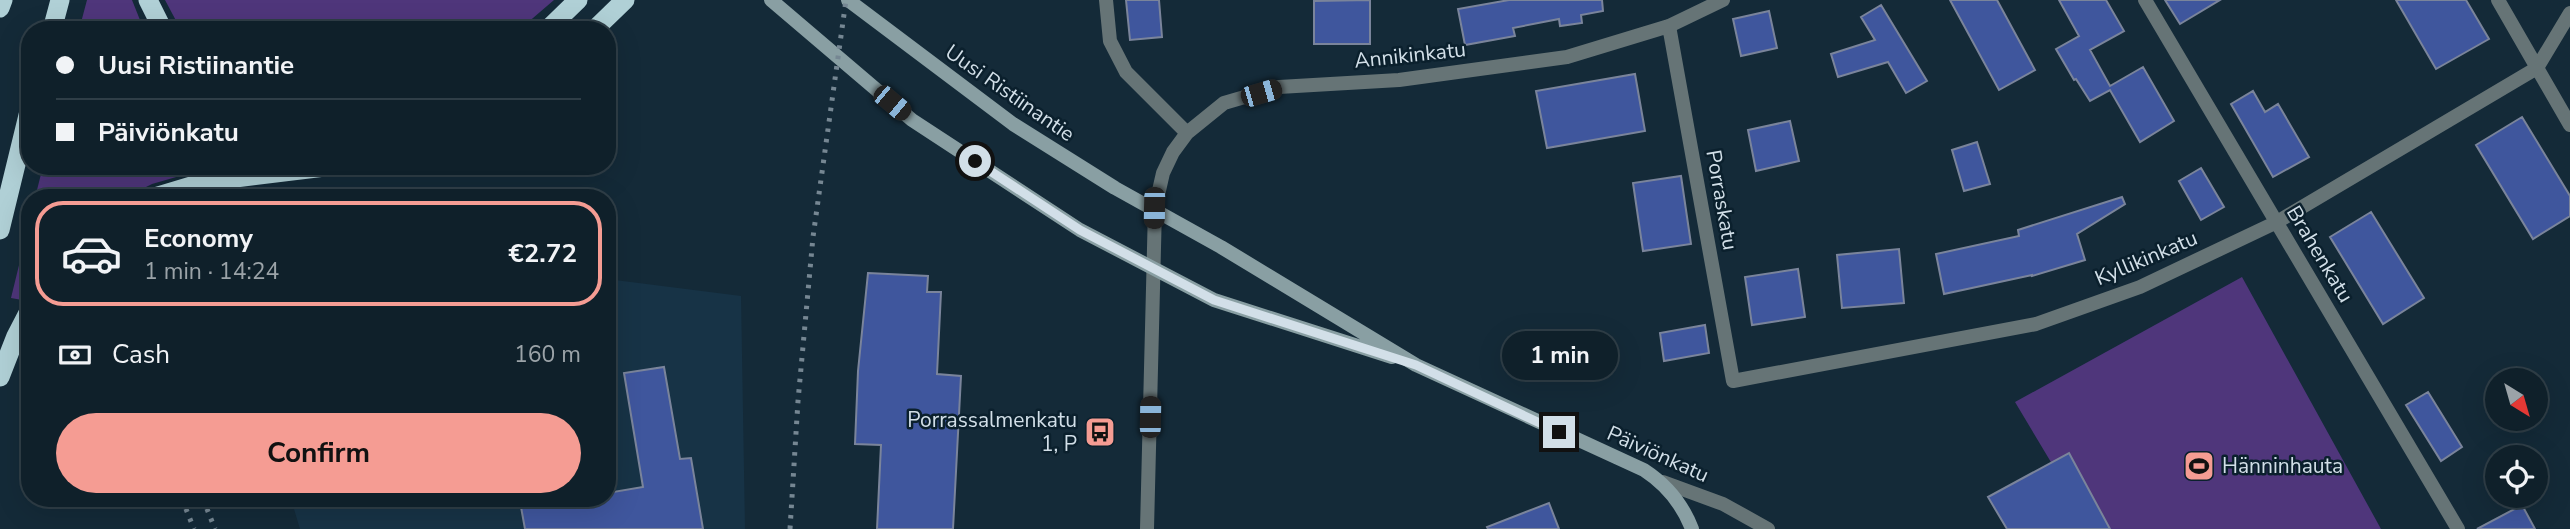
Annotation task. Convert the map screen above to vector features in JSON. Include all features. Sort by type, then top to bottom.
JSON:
[{"type":"highway","points":[[0,8],[3,0]]},
{"type":"highway","points":[[54,21],[60,0]]},
{"type":"highway","points":[[148,0],[158,21]]},
{"type":"highway","points":[[556,21],[578,0]]},
{"type":"highway","points":[[603,21],[625,0]]},
{"type":"highway","points":[[0,230],[21,144]]},
{"type":"highway","points":[[181,189],[204,182],[260,175]]},
{"type":"highway","points":[[0,377],[21,326]]},
{"type":"main road","points":[[771,0],[912,120],[1080,230],[1153,270]]},
{"type":"main road","name":"Uusi Ristiinantie","points":[[848,0],[1013,124],[1115,188],[1154,208]]},
{"type":"main road","name":"Päiviönkatu","points":[[1154,208],[1416,365],[1644,470],[1663,482]]},
{"type":"main road","name":"Päiviönkatu","points":[[1153,270],[1214,300],[1416,365]]},
{"type":"main road","points":[[1663,482],[1685,510],[1692,529]]},
{"type":"street","points":[[1107,0],[1110,41],[1126,72],[1186,133]]},
{"type":"street","name":"Annikinkatu","points":[[1147,529],[1154,208],[1163,173],[1186,133],[1224,103],[1279,88],[1399,79],[1567,57],[1669,26],[1723,0]]},
{"type":"street","name":"Brahenkatu","points":[[2145,0],[2458,529]]},
{"type":"street","points":[[2498,0],[2570,125]]},
{"type":"street","points":[[2537,68],[2570,13]]},
{"type":"street","name":"Porraskatu","points":[[1669,26],[1733,381]]},
{"type":"street","name":"Kyllikinkatu","points":[[1733,381],[2036,324],[2140,286],[2277,222],[2537,68]]},
{"type":"street","name":"Päiviönkatu","points":[[1663,482],[1723,504],[1768,529]]},
{"type":"shaded area","points":[[87,0],[132,0],[140,21],[81,21]]},
{"type":"shaded area","points":[[165,0],[554,0],[530,21],[176,21]]},
{"type":"shaded area","points":[[41,175],[183,175],[142,189],[37,189]]},
{"type":"shaded area","points":[[21,257],[21,300],[11,298]]},
{"type":"shaded area","name":"Hänninhauta","points":[[2242,277],[2381,529],[2091,529],[2015,402]]},
{"type":"shaded area","points":[[616,280],[741,296],[745,529],[300,529],[293,507],[616,507]]},
{"type":"building","points":[[1126,0],[1159,0],[1162,37],[1130,40]]},
{"type":"building","points":[[1370,0],[1370,44],[1314,44],[1314,1]]},
{"type":"building","points":[[1509,0],[1602,0],[1603,11],[1581,15],[1582,23],[1560,26],[1559,19],[1513,28],[1515,36],[1465,45],[1458,9]]},
{"type":"building","points":[[1950,0],[1997,0],[2035,70],[1999,90]]},
{"type":"building","points":[[2059,0],[2106,0],[2124,31],[2090,50],[2110,86],[2143,67],[2174,121],[2140,142],[2110,90],[2090,101],[2056,49],[2079,36]]},
{"type":"building","points":[[2165,0],[2220,0],[2180,24]]},
{"type":"building","points":[[2396,0],[2466,0],[2489,39],[2436,69]]},
{"type":"building","points":[[1881,5],[1927,81],[1906,93],[1888,62],[1838,77],[1831,54],[1875,40],[1861,17]]},
{"type":"building","points":[[1769,11],[1777,48],[1741,56],[1733,19]]},
{"type":"building","points":[[1635,74],[1645,131],[1547,148],[1536,91]]},
{"type":"building","points":[[2253,91],[2265,112],[2278,104],[2309,157],[2273,177],[2231,104]]},
{"type":"building","points":[[2522,117],[2570,196],[2570,216],[2533,239],[2476,145]]},
{"type":"building","points":[[1790,121],[1799,161],[1756,171],[1748,130]]},
{"type":"building","points":[[1977,142],[1990,184],[1964,191],[1952,150]]},
{"type":"building","points":[[2201,168],[2224,207],[2201,220],[2179,181]]},
{"type":"building","points":[[1681,176],[1691,244],[1643,251],[1633,183]]},
{"type":"building","points":[[2122,197],[2125,204],[2077,234],[2085,260],[2032,276],[1944,294],[1936,254],[2019,236],[2018,230]]},
{"type":"building","points":[[2371,212],[2424,298],[2383,324],[2330,237]]},
{"type":"building","points":[[1899,249],[1904,303],[1842,308],[1837,255]]},
{"type":"building","points":[[1798,269],[1805,317],[1752,325],[1745,277]]},
{"type":"building","points":[[868,273],[928,276],[927,292],[941,292],[937,374],[961,376],[953,529],[877,529],[881,445],[855,444],[858,371]]},
{"type":"building","points":[[1705,325],[1709,353],[1664,361],[1660,333]]},
{"type":"building","points":[[664,367],[680,459],[691,458],[703,529],[525,529],[521,507],[616,507],[616,492],[643,487],[624,373]]},
{"type":"building","points":[[2428,392],[2462,447],[2441,461],[2406,405]]},
{"type":"building","points":[[2069,453],[2110,529],[2007,529],[1988,497]]},
{"type":"building","points":[[1549,503],[1559,529],[1487,527]]},
{"type":"building","points":[[2516,508],[2524,508],[2535,529],[2477,529]]},
{"type":"railway","points":[[790,529],[813,237],[846,0]]},
{"type":"railway","points":[[185,507],[194,529]]},
{"type":"railway","points":[[206,507],[215,529]]},
{"type":"place","name":"Porrassalmenkatu 1, P","points":[[1100,432]]},
{"type":"place","name":"Hänninhauta","points":[[2199,466]]},
{"type":"route","points":[[975,161],[1080,230],[1214,300],[1416,365],[1559,432]]}]
